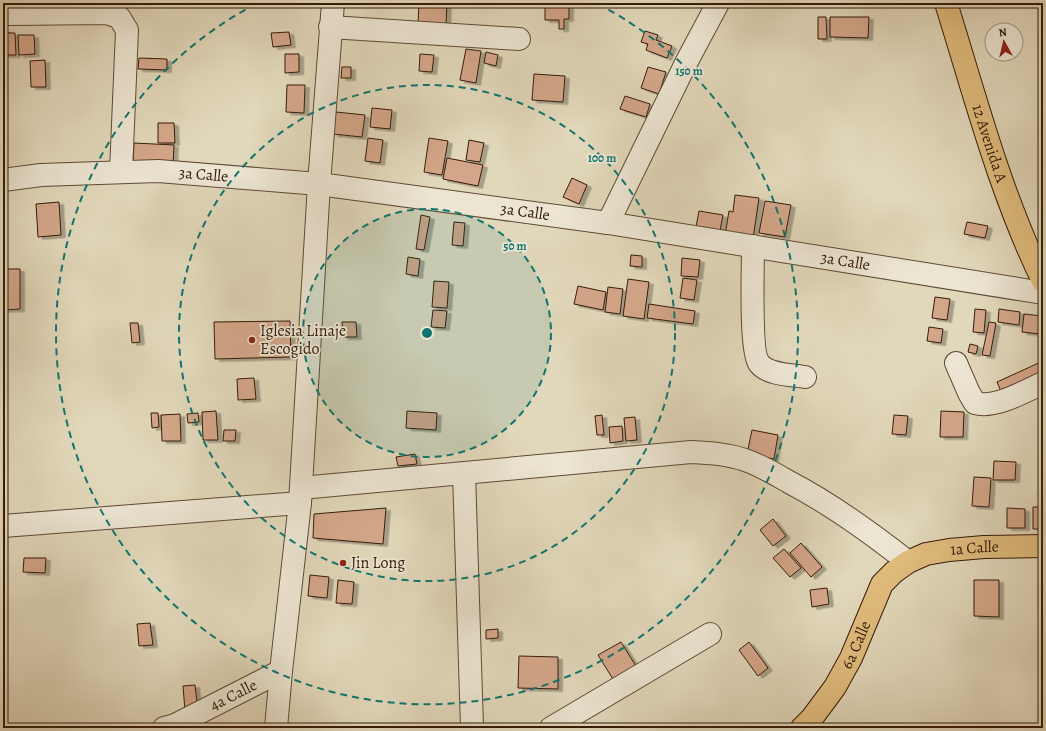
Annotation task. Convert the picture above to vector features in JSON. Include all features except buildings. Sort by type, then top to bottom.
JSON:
[{"type":"main road","name":"12 Avenida A","points":[[946,3],[998,170],[1043,281]]},
{"type":"main road","name":"1a Calle","points":[[908,562],[926,554],[949,550],[984,547],[1043,546]]},
{"type":"main road","name":"6a Calle","points":[[802,728],[812,718],[835,687],[851,658],[882,584],[894,572],[908,562]]},
{"type":"street","points":[[276,728],[301,496],[319,184],[333,3]]},
{"type":"street","points":[[608,223],[686,63],[718,3]]},
{"type":"street","points":[[10,14],[107,13],[119,17],[127,30],[121,172]]},
{"type":"street","points":[[330,27],[519,39]]},
{"type":"street","name":"3a Calle","points":[[3,180],[41,176],[158,170],[319,184],[608,223],[1043,293]]},
{"type":"street","points":[[753,246],[754,347],[759,363],[770,371],[806,377]]},
{"type":"street","points":[[956,363],[969,393],[975,403],[981,405],[999,402],[1043,383]]},
{"type":"street","points":[[3,526],[301,496],[464,473],[691,452],[719,453],[745,460],[773,473],[819,498],[882,541],[908,562]]},
{"type":"street","points":[[464,473],[472,728]]},
{"type":"street","points":[[551,728],[710,634]]},
{"type":"street","name":"4a Calle","points":[[164,728],[175,725],[281,671]]},
{"type":"place","name":"Iglesia Linaje Escogido","points":[[252,340]]},
{"type":"place","name":"Jin Long","points":[[343,563]]}]
